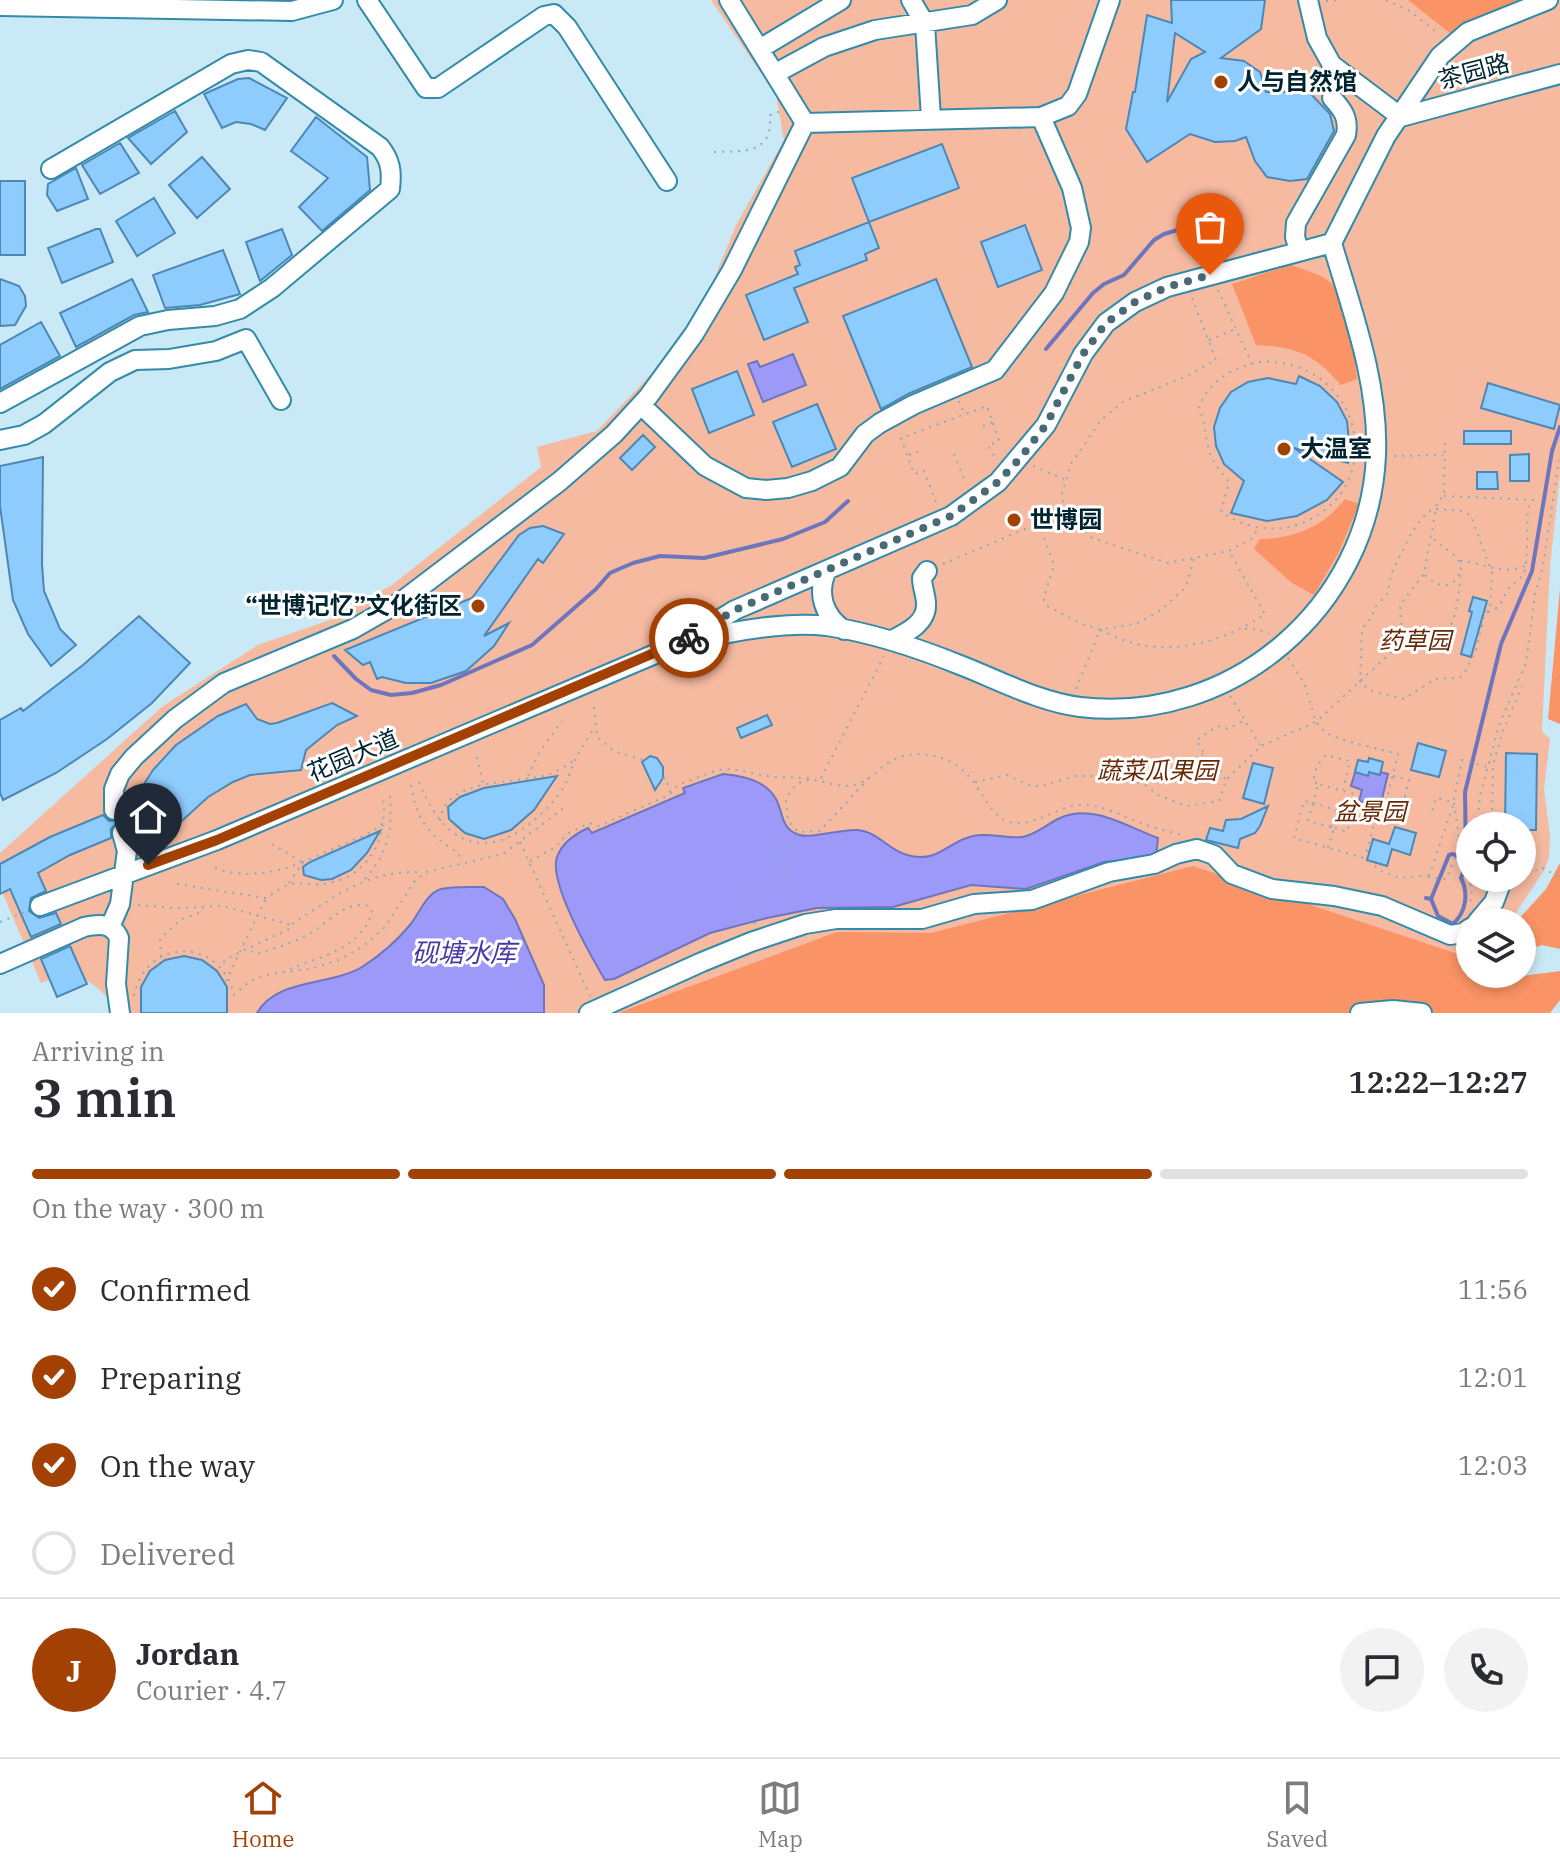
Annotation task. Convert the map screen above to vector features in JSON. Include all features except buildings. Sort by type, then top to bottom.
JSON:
[{"type":"street","points":[[0,6],[292,11],[333,0]]},
{"type":"street","points":[[367,0],[426,88],[438,88],[544,16],[554,14],[567,27],[667,181]]},
{"type":"street","points":[[729,0],[800,115]]},
{"type":"street","points":[[761,48],[841,0]]},
{"type":"street","points":[[911,0],[925,24],[931,118]]},
{"type":"street","points":[[776,73],[824,47],[875,30],[972,15],[997,0]]},
{"type":"street","points":[[800,115],[1041,117],[1068,106],[1077,94],[1110,0]]},
{"type":"street","points":[[1308,0],[1317,38],[1332,65],[1401,117]]},
{"type":"street","points":[[681,643],[746,629],[825,626],[892,640],[1040,697],[1122,710],[1166,704],[1203,694],[1224,685],[1281,647],[1313,615],[1344,568],[1365,522],[1375,480],[1374,406],[1364,356],[1332,243],[1386,136],[1431,69],[1468,32],[1548,0]]},
{"type":"street","points":[[0,403],[140,326],[215,316],[240,309],[272,288],[390,189],[392,173],[388,157],[380,147],[261,62],[248,60],[231,64],[51,169]]},
{"type":"street","name":"茶园路","points":[[1401,117],[1560,74]]},
{"type":"street","points":[[1299,250],[1295,237],[1296,223],[1346,135],[1348,125],[1344,111],[1332,98]]},
{"type":"street","points":[[114,810],[114,789],[120,774],[175,719],[224,683],[353,629],[402,601],[560,481],[614,434],[641,405],[694,334],[732,270],[800,115]]},
{"type":"street","points":[[641,405],[705,466],[746,488],[788,488],[812,481],[840,467],[865,434],[880,423],[913,405],[995,370],[1054,293],[1079,242],[1081,228],[1072,188],[1041,117]]},
{"type":"street","points":[[681,643],[735,610],[951,516],[998,482],[1046,425],[1083,354],[1106,323],[1135,302],[1185,282],[1332,243]]},
{"type":"street","points":[[0,440],[24,435],[44,424],[110,372],[135,360],[169,359],[216,351],[246,339],[281,400]]},
{"type":"street","points":[[827,570],[822,585],[822,600],[833,621],[844,630]]},
{"type":"street","points":[[892,640],[910,631],[921,620],[927,602],[922,578],[927,571]]},
{"type":"street","name":"花园大道","points":[[40,906],[217,840],[681,643]]},
{"type":"street","points":[[110,927],[120,904],[125,874],[127,851],[122,833]]},
{"type":"street","points":[[592,1010],[751,942],[805,924],[836,919],[922,919],[974,904],[1032,900],[1109,872],[1154,864],[1197,849],[1214,855],[1232,874],[1272,889],[1334,896],[1382,906],[1450,935],[1456,934]]},
{"type":"street","points":[[0,964],[84,927],[97,924],[110,927],[119,938],[116,984],[126,1009]]},
{"type":"street","points":[[1360,1013],[1393,1010],[1422,1013]]},
{"type":"path","points":[[1386,0],[1410,11],[1453,45]]},
{"type":"path","points":[[714,152],[755,148],[769,136],[770,115],[800,115]]},
{"type":"path","points":[[1210,275],[1252,364]]},
{"type":"path","points":[[1185,282],[1216,360],[1187,376],[1123,402],[1101,420],[1071,464],[1062,493],[1065,512],[1092,538],[1168,563],[1229,551],[1254,537],[1257,528]]},
{"type":"path","points":[[1208,341],[1236,329]]},
{"type":"path","points":[[1285,362],[1321,378],[1340,397],[1354,433],[1355,446],[1346,486],[1330,505],[1296,525],[1257,528],[1221,512],[1229,482],[1209,452],[1206,424],[1199,408],[1203,395],[1233,370],[1252,364],[1285,362]]},
{"type":"path","points":[[936,502],[924,471],[914,474],[901,438],[987,406],[999,441],[988,446],[996,458]]},
{"type":"path","points":[[983,426],[993,422]]},
{"type":"path","points":[[1431,536],[1442,549],[1455,555],[1461,572],[1456,617],[1444,635],[1433,641],[1421,641],[1410,635],[1401,623],[1400,605],[1424,574],[1431,536],[1436,509],[1442,496],[1445,443]]},
{"type":"path","points":[[908,455],[919,451]]},
{"type":"path","points":[[954,454],[966,484]]},
{"type":"path","points":[[1376,455],[1445,455]]},
{"type":"path","points":[[1021,457],[1038,469],[1066,480]]},
{"type":"path","points":[[1478,812],[1499,725],[1526,663],[1559,460]]},
{"type":"path","points":[[1442,496],[1536,500]]},
{"type":"path","points":[[1487,612],[1494,611],[1502,604],[1509,587],[1522,576],[1526,565],[1525,521],[1530,500]]},
{"type":"path","points":[[1436,509],[1463,511],[1471,516],[1491,567],[1493,597],[1476,650],[1464,674],[1459,678],[1435,679],[1404,699],[1372,691],[1360,683],[1362,629],[1388,593],[1391,574],[1412,532],[1427,512],[1436,509]]},
{"type":"path","points":[[927,571],[1065,512]]},
{"type":"path","points":[[1039,523],[1054,565],[1045,593],[1047,606],[1082,624],[1129,642],[1154,646],[1204,643],[1244,629],[1265,614],[1229,551]]},
{"type":"path","points":[[1100,630],[1138,623],[1161,610],[1186,587],[1194,558]]},
{"type":"path","points":[[1458,561],[1516,570],[1526,565]]},
{"type":"path","points":[[1424,574],[1435,585],[1446,586],[1456,582],[1461,572]]},
{"type":"path","points":[[1244,629],[1268,633],[1281,647],[1304,683],[1316,722],[1326,733],[1398,754],[1381,823],[1349,814],[1354,794],[1342,791],[1318,784],[1313,782],[1317,766],[1326,755],[1350,761],[1342,791]]},
{"type":"path","points":[[1069,704],[1100,630]]},
{"type":"path","points":[[975,782],[1007,775],[1031,786],[1042,786],[1075,776],[1099,776],[1143,783],[1158,795],[1187,806],[1219,801],[1226,780],[1261,746],[1316,722],[1410,635]]},
{"type":"path","points":[[820,780],[892,640]]},
{"type":"path","points":[[1224,685],[1261,746]]},
{"type":"path","points":[[1492,812],[1493,765],[1522,686]]},
{"type":"path","points":[[594,707],[597,737],[614,751],[643,760]]},
{"type":"path","points":[[1226,780],[1217,765],[1213,768],[1196,740],[1218,726],[1228,729],[1245,720]]},
{"type":"path","points":[[527,777],[540,751],[562,721]]},
{"type":"path","points":[[419,782],[427,803],[447,830],[477,843],[506,839],[525,827],[559,794],[594,728]]},
{"type":"path","points":[[1143,783],[1205,753]]},
{"type":"path","points":[[798,832],[820,831],[869,778],[888,763],[902,755],[921,754],[940,756],[957,765],[975,782],[989,807],[1008,822],[1022,823],[1067,807],[1096,805],[1146,825],[1186,836],[1197,849]]},
{"type":"path","points":[[477,757],[484,784]]},
{"type":"path","points":[[439,822],[440,812],[454,795],[484,784],[547,775],[576,759]]},
{"type":"path","points":[[1429,877],[1454,802],[1462,760],[1488,767]]},
{"type":"path","points":[[530,861],[556,847],[567,834],[589,823],[599,826],[670,793],[678,785],[717,770],[732,769],[773,777],[800,776],[836,786],[869,778]]},
{"type":"path","points":[[1393,776],[1409,780],[1403,804],[1412,806]]},
{"type":"path","points":[[663,778],[666,778],[670,793]]},
{"type":"path","points":[[798,832],[788,821],[786,800],[799,783],[813,779]]},
{"type":"path","points":[[1318,784],[1308,821],[1347,832],[1352,814]]},
{"type":"path","points":[[411,785],[419,818],[430,833],[458,852],[463,863]]},
{"type":"path","points":[[364,880],[382,858],[389,836],[390,794]]},
{"type":"path","points":[[289,884],[314,886],[345,879],[371,858],[379,844],[384,822],[383,797]]},
{"type":"path","points":[[1429,810],[1432,811],[1436,798],[1454,802]]},
{"type":"path","points":[[1328,848],[1336,810],[1304,801],[1294,838],[1328,848],[1364,858],[1383,872],[1400,878],[1446,879],[1456,857]]},
{"type":"path","points":[[1454,802],[1456,817]]},
{"type":"path","points":[[219,966],[232,956],[289,929],[364,880],[396,871],[426,872],[503,854],[565,807]]},
{"type":"path","points":[[1364,858],[1375,821]]},
{"type":"path","points":[[215,868],[229,873],[273,873],[372,832],[384,822]]},
{"type":"path","points":[[750,933],[765,905],[753,898],[760,886],[769,890],[775,877],[784,881],[791,867],[774,858],[781,845],[789,849],[798,832]]},
{"type":"path","points":[[520,842],[592,1010]]},
{"type":"path","points":[[272,844],[303,862]]},
{"type":"path","points":[[226,981],[266,898],[289,884],[303,862]]},
{"type":"path","points":[[1536,870],[1540,867],[1560,877]]},
{"type":"path","points":[[282,972],[314,968],[339,960],[362,947],[385,927],[414,882],[426,872]]},
{"type":"path","points":[[177,884],[266,898]]},
{"type":"path","points":[[120,904],[234,908],[291,925]]},
{"type":"path","points":[[126,1009],[141,976],[161,957],[173,952],[204,955],[227,976],[234,995],[250,981],[326,956],[349,944],[370,919],[372,912],[369,906],[355,905],[342,910],[310,933],[280,947],[256,954],[249,950]]},
{"type":"path","points":[[0,922],[40,906]]},
{"type":"path","points":[[161,957],[160,939],[180,920],[201,912],[204,906]]},
{"type":"green space","name":"世博园","points":[[711,0],[1560,0],[1560,475],[1550,566],[1542,731],[1550,739],[1544,789],[1550,836],[1549,857],[1536,883],[1536,812],[1456,812],[1456,892],[1530,892],[1519,908],[1456,908],[1456,974],[742,1013],[115,1013],[104,994],[73,972],[41,983],[0,887],[0,853],[163,706],[258,645],[330,620],[392,585],[541,467],[537,447],[597,431],[656,369],[708,294],[736,225],[784,140],[776,95]]},
{"type":"shaded area","points":[[1408,0],[1522,0],[1468,20],[1451,34]]},
{"type":"shaded area","points":[[1291,265],[1322,277],[1336,291],[1349,328],[1357,379],[1341,385],[1304,354],[1256,345],[1232,284]]},
{"type":"shaded area","points":[[1345,499],[1359,504],[1339,552],[1314,595],[1292,583],[1254,549],[1260,539],[1297,533],[1318,524]]},
{"type":"shaded area","points":[[1560,589],[1560,724],[1548,719]]},
{"type":"shaded area","points":[[1560,863],[1560,949],[1542,945],[1536,947],[1536,908],[1529,908],[1546,889]]},
{"type":"shaded area","points":[[1193,866],[1456,953],[1456,988],[1536,988],[1536,974],[1560,971],[1560,1000],[1550,1013],[618,1013],[837,932],[931,933]]},
{"type":"water","points":[[793,354],[806,385],[763,402],[748,364],[757,361],[760,367]]},
{"type":"water","points":[[1357,766],[1388,774],[1380,807],[1359,801],[1362,790],[1351,786]]},
{"type":"water","points":[[723,774],[746,778],[766,787],[776,799],[788,828],[802,836],[865,831],[897,851],[921,857],[937,854],[973,836],[1027,836],[1060,818],[1085,813],[1110,818],[1158,838],[1156,858],[1104,862],[1026,889],[971,885],[893,907],[817,908],[767,918],[710,933],[614,979],[605,980],[565,901],[556,869],[559,852],[578,833],[588,828],[592,833],[685,793],[683,788]]},
{"type":"water","name":"砚塘水库","points":[[451,887],[484,887],[503,899],[515,919],[544,985],[544,1013],[257,1013],[277,994],[349,973],[368,963],[404,932],[435,892]]},
{"type":"waterway","points":[[1046,349],[1093,293],[1124,275],[1154,240],[1164,234],[1229,215]]},
{"type":"waterway","points":[[1431,899],[1438,916],[1453,924],[1463,908],[1465,896],[1461,878],[1466,865],[1465,792],[1501,644],[1532,571],[1552,451],[1560,427]]},
{"type":"waterway","points":[[334,656],[371,690],[391,695],[441,685],[532,645],[610,573],[660,556],[704,558],[783,539],[825,522],[848,501]]},
{"type":"waterway","points":[[1426,898],[1431,899],[1449,855],[1456,856]]},
{"type":"way so far","points":[[689,638],[735,610],[951,516],[998,482],[1021,457],[1046,425],[1083,354],[1106,323],[1135,302],[1167,287],[1210,275]]},
{"type":"place","name":"人与自然馆","points":[[1221,82]]},
{"type":"place","name":"大温室","points":[[1284,449]]},
{"type":"place","name":"世博园","points":[[1014,520]]},
{"type":"place","name":"“世博记忆”文化街区","points":[[478,606]]},
{"type":"route","points":[[148,865],[217,840],[689,638]]},
{"type":"park label","name":"药草园","points":[[1415,641]]},
{"type":"park label","name":"蔬菜瓜果园","points":[[1157,771]]},
{"type":"park label","name":"盆景园","points":[[1370,812]]}]
